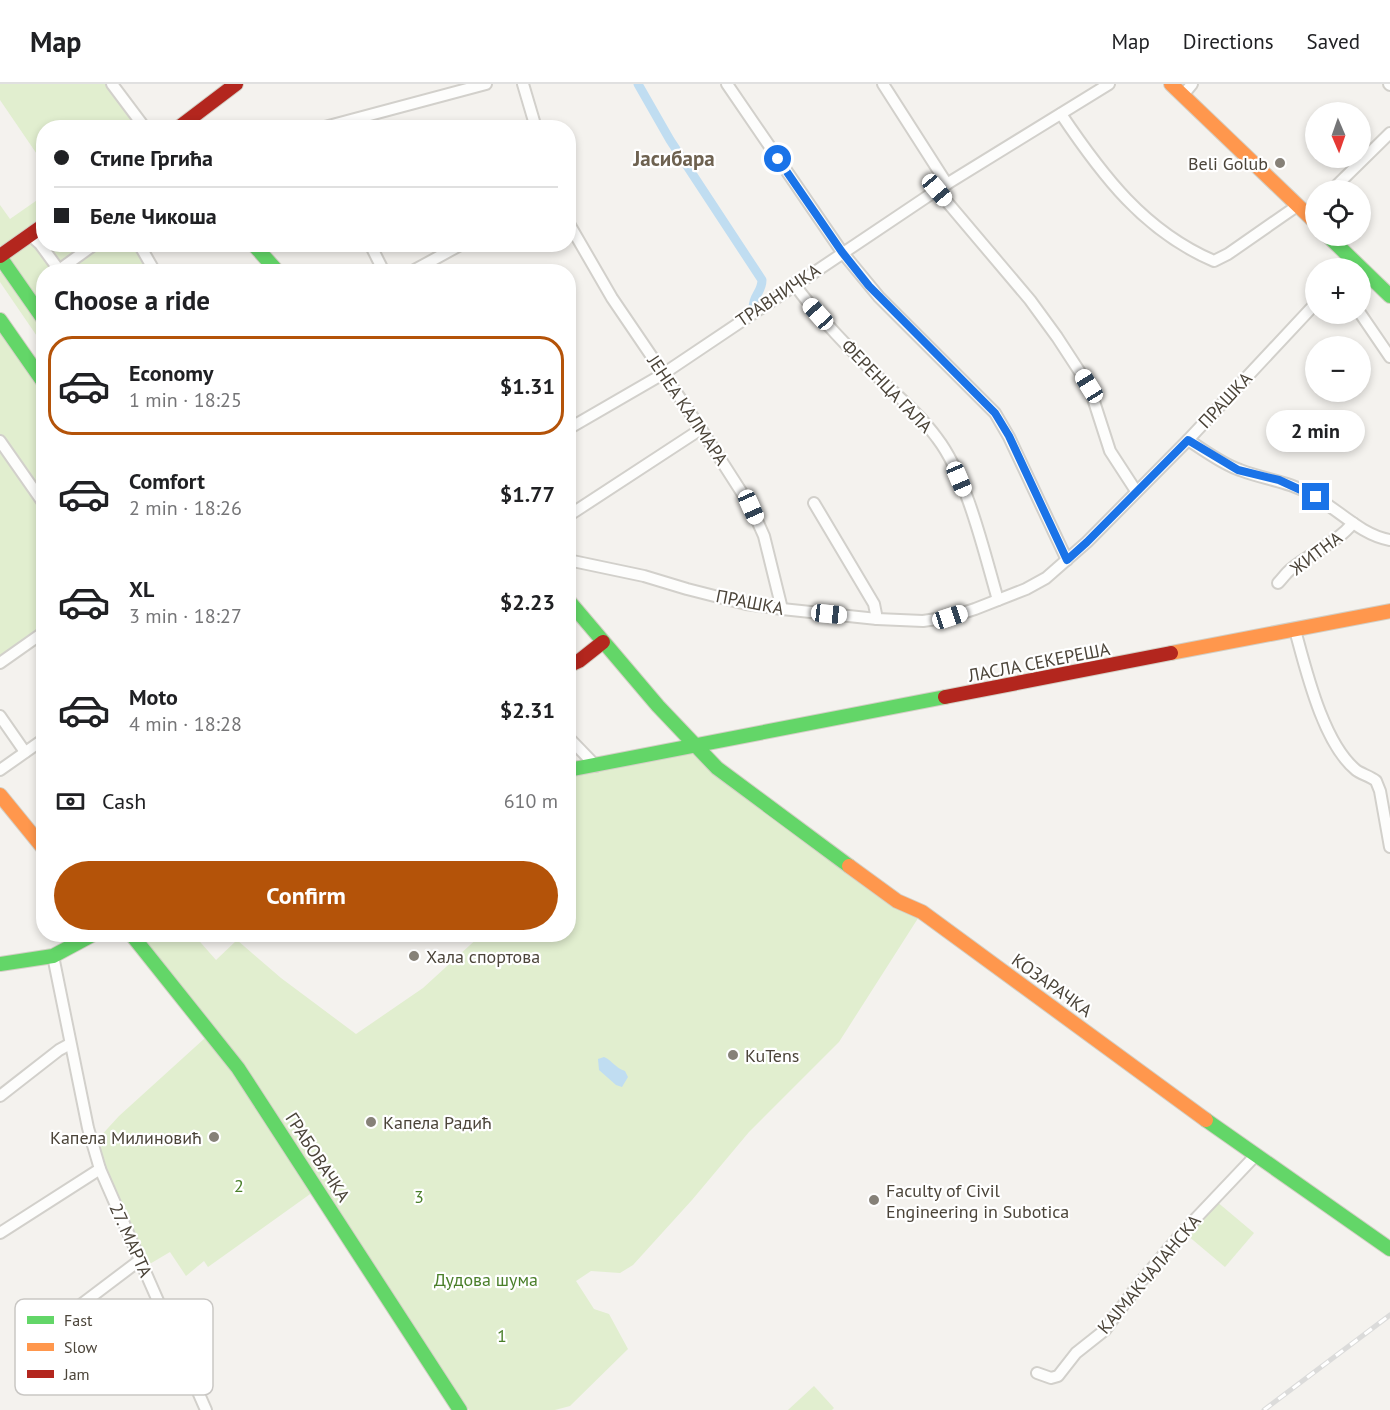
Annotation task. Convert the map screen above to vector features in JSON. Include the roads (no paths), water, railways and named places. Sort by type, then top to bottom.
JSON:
[{"type":"street","points":[[112,84],[139,120]]},
{"type":"street","points":[[189,120],[236,84]]},
{"type":"street","points":[[351,120],[486,84]]},
{"type":"street","points":[[523,84],[534,120]]},
{"type":"street","points":[[727,84],[842,252],[879,297],[995,413],[1009,436],[1067,560]]},
{"type":"street","points":[[883,84],[947,184]]},
{"type":"street","name":"ТРАВНИЧКА","points":[[576,424],[663,374],[937,190],[1109,84]]},
{"type":"street","points":[[1171,84],[1305,209]]},
{"type":"street","points":[[1183,95],[1192,84]]},
{"type":"street","points":[[1060,114],[1113,185],[1142,216],[1196,253],[1214,261],[1305,215]]},
{"type":"street","points":[[1342,180],[1390,133]]},
{"type":"street","points":[[937,190],[1030,300],[1057,337],[1089,386],[1110,451],[1136,490]]},
{"type":"street","points":[[36,231],[0,256],[36,308]]},
{"type":"street","points":[[30,235],[36,240]]},
{"type":"street","name":"ЈЕНЕА КАЛМАРА","points":[[576,236],[612,298],[751,507],[764,536],[782,609]]},
{"type":"street","points":[[1336,246],[1346,258]]},
{"type":"street","points":[[67,264],[84,252]]},
{"type":"street","points":[[260,252],[271,264]]},
{"type":"street","points":[[426,264],[447,252]]},
{"type":"street","points":[[1371,281],[1390,296]]},
{"type":"street","name":"ФЕРЕНЦА ГАЛА","points":[[794,284],[856,355],[938,439],[966,495],[998,600]]},
{"type":"street","name":"ПРАШКА","points":[[576,562],[644,576],[687,590],[746,604],[877,619],[923,621],[950,617],[1026,589],[1046,578],[1099,531],[1305,315]]},
{"type":"street","points":[[0,320],[36,372]]},
{"type":"street","points":[[1368,324],[1390,357]]},
{"type":"street","points":[[576,511],[701,429]]},
{"type":"street","points":[[1188,440],[1238,470],[1279,480],[1307,492],[1353,523],[1381,539],[1390,540]]},
{"type":"street","points":[[0,441],[36,493]]},
{"type":"street","points":[[814,503],[874,604],[877,619]]},
{"type":"street","name":"ЖИТНА","points":[[1278,584],[1291,569],[1326,547],[1353,523]]},
{"type":"street","name":"КОЗАРАЧКА","points":[[576,610],[695,747],[717,768],[897,901],[921,912],[1255,1156],[1390,1249]]},
{"type":"street","name":"ЛАСЛА СЕКЕРЕША","points":[[576,769],[1390,611]]},
{"type":"street","points":[[1295,630],[1310,684],[1335,743],[1357,771],[1376,781],[1380,791],[1390,847]]},
{"type":"street","points":[[0,663],[36,639]]},
{"type":"street","points":[[576,662],[603,642]]},
{"type":"street","points":[[0,716],[24,752]]},
{"type":"street","points":[[0,770],[36,744]]},
{"type":"street","points":[[576,745],[596,766]]},
{"type":"street","points":[[0,797],[36,840]]},
{"type":"street","points":[[0,964],[53,956],[79,942]]},
{"type":"street","name":"ГРАБОВАЧКА","points":[[137,942],[238,1068],[460,1410]]},
{"type":"street","name":"27. МАРТА","points":[[53,956],[88,1128],[100,1169],[157,1299]]},
{"type":"street","points":[[0,1096],[70,1044]]},
{"type":"street","name":"КАЈМАКЧАЛАНСКА","points":[[1037,1373],[1051,1378],[1058,1376],[1076,1353],[1105,1330],[1138,1285],[1181,1234],[1255,1156]]},
{"type":"street","points":[[0,1233],[100,1169]]},
{"type":"street","points":[[88,1299],[140,1260]]},
{"type":"street","name":"27. МАРТА","points":[[199,1395],[206,1410]]},
{"type":"water","points":[[604,1057],[625,1071],[628,1077],[622,1087],[616,1085],[599,1070],[598,1059]]},
{"type":"waterway","points":[[638,84],[670,140],[762,280],[753,312]]},
{"type":"railway","points":[[1264,1410],[1390,1315]]},
{"type":"place","name":"Beli Golub","points":[[1280,163]]},
{"type":"place","name":"Хала спортова","points":[[414,956]]},
{"type":"place","name":"KuTens","points":[[733,1055]]},
{"type":"place","name":"Капела Радић","points":[[371,1122]]},
{"type":"place","name":"Капела Милиновић","points":[[214,1137]]},
{"type":"place","name":"Faculty of Civil Engineering in Subotica","points":[[874,1200]]},
{"type":"district","name":"Јасибара","points":[[674,158]]},
{"type":"park label","name":"2","points":[[239,1185]]},
{"type":"park label","name":"3","points":[[419,1196]]},
{"type":"park label","name":"Дудова шума","points":[[486,1279]]},
{"type":"park label","name":"1","points":[[502,1335]]}]
